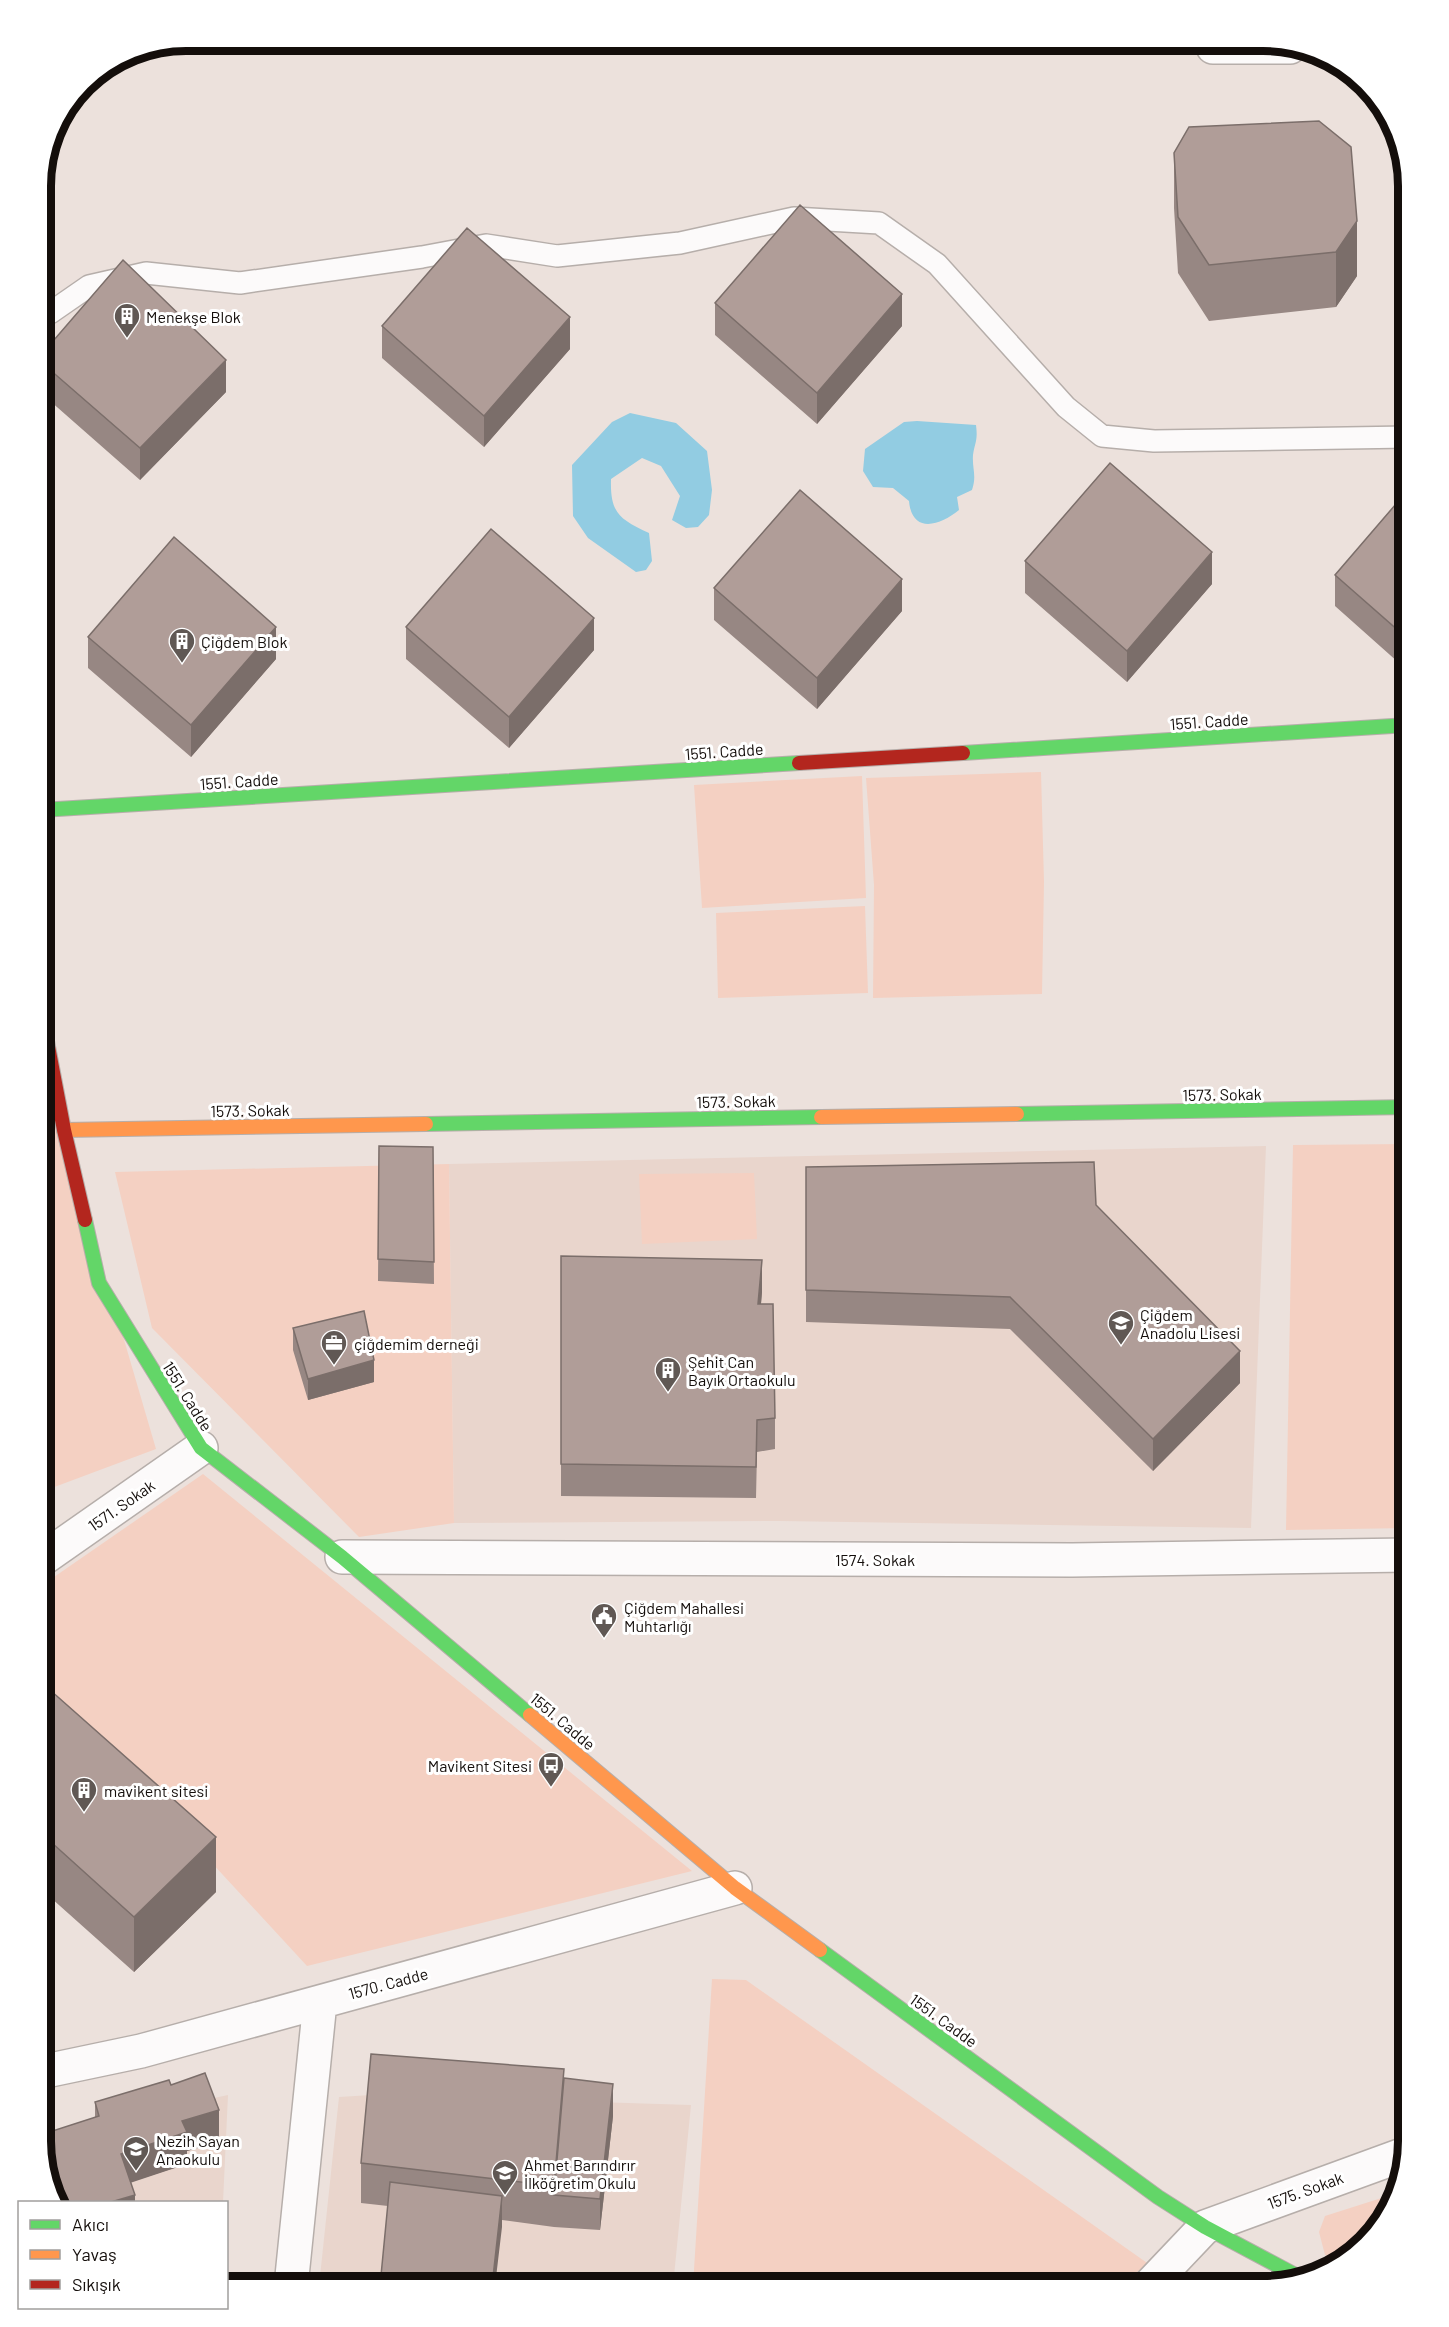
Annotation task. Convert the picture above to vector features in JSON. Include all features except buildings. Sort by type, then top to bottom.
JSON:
[{"type":"street","name":"1551. Cadde","points":[[51,809],[1398,726]]},
{"type":"street","name":"1551. Cadde","points":[[51,1062],[99,1283],[201,1448],[342,1557],[735,1888],[1158,2197],[1205,2227],[1290,2273]]},
{"type":"street","name":"1573. Sokak","points":[[64,1130],[1398,1107]]},
{"type":"street","name":"1571. Sokak","points":[[51,1553],[201,1448]]},
{"type":"street","name":"1574. Sokak","points":[[342,1557],[1072,1560],[1398,1555]]},
{"type":"street","name":"1570. Cadde","points":[[51,2071],[141,2051],[735,1888]]},
{"type":"street","points":[[292,2276],[320,2002]]},
{"type":"street","name":"1575. Sokak","points":[[1205,2227],[1397,2157]]},
{"type":"street","points":[[1158,2276],[1205,2227]]},
{"type":"lane","points":[[51,312],[89,286],[146,273],[240,283],[422,257],[486,245],[557,256],[680,243],[794,218],[879,223],[937,264],[1066,407],[1102,436],[1154,441],[1398,437]]},
{"type":"shaded area","points":[[1041,772],[1044,882],[1042,994],[873,998],[874,885],[866,778]]},
{"type":"shaded area","points":[[862,776],[866,898],[702,908],[694,785]]},
{"type":"shaded area","points":[[865,906],[868,993],[718,998],[716,913]]},
{"type":"shaded area","points":[[51,1090],[156,1449],[51,1488]]},
{"type":"shaded area","points":[[1398,1144],[1398,1528],[1286,1530],[1293,1145]]},
{"type":"shaded area","points":[[1266,1146],[1251,1528],[780,1521],[454,1523],[449,1164]]},
{"type":"shaded area","points":[[449,1164],[454,1523],[359,1537],[152,1328],[115,1172]]},
{"type":"shaded area","points":[[754,1173],[757,1239],[642,1244],[639,1174]]},
{"type":"shaded area","points":[[203,1474],[692,1871],[307,1966],[51,1689],[51,1579]]},
{"type":"shaded area","points":[[712,1979],[746,1980],[1150,2265],[1129,2276],[694,2276]]},
{"type":"shaded area","name":"Nezih Sayan Anaokulu","points":[[228,2095],[223,2201],[65,2201],[52,2159],[51,2133]]},
{"type":"shaded area","name":"Ahmet Barındırır İlköğretim Okulu","points":[[371,2095],[691,2105],[674,2276],[320,2276],[339,2097]]},
{"type":"shaded area","points":[[1386,2196],[1359,2237],[1331,2257],[1325,2255],[1319,2232],[1325,2216]]},
{"type":"water","points":[[630,413],[676,423],[707,451],[712,490],[709,515],[698,527],[686,528],[672,520],[680,496],[661,466],[642,458],[611,479],[612,500],[618,514],[649,533],[652,561],[646,570],[636,572],[588,538],[573,516],[572,465],[612,422]]},
{"type":"water","points":[[904,422],[976,425],[972,490],[957,497],[959,510],[936,523],[921,523],[911,512],[909,501],[893,488],[873,487],[863,471],[865,449]]},
{"type":"traffic: fast","points":[[963,753],[1398,726]]},
{"type":"traffic: fast","points":[[51,809],[799,763]]},
{"type":"traffic: fast","points":[[1017,1114],[1398,1107]]},
{"type":"traffic: fast","points":[[426,1124],[821,1117]]},
{"type":"traffic: fast","points":[[85,1220],[99,1283],[201,1448],[342,1557],[530,1715]]},
{"type":"traffic: fast","points":[[820,1950],[1158,2197],[1205,2227],[1291,2273]]},
{"type":"traffic: slow","points":[[821,1117],[1017,1114]]},
{"type":"traffic: slow","points":[[64,1130],[426,1124]]},
{"type":"traffic: slow","points":[[530,1715],[735,1888],[820,1950]]},
{"type":"traffic: jam","points":[[799,763],[963,753]]},
{"type":"traffic: jam","points":[[51,1062],[85,1220]]},
{"type":"place","name":"Menekşe Blok","points":[[127,339]]},
{"type":"place","name":"Çiğdem Blok","points":[[182,664]]},
{"type":"place","name":"Çiğdem Anadolu Lisesi","points":[[1121,1346]]},
{"type":"place","name":"çiğdemim derneği","points":[[334,1366]]},
{"type":"place","name":"Şehit Can Bayık Ortaokulu","points":[[668,1393]]},
{"type":"place","name":"Çiğdem Mahallesi Muhtarlığı","points":[[604,1639]]},
{"type":"place","name":"Mavikent Sitesi","points":[[551,1788]]},
{"type":"place","name":"mavikent sitesi","points":[[84,1813]]},
{"type":"place","name":"Nezih Sayan Anaokulu","points":[[136,2172]]},
{"type":"place","name":"Ahmet Barındırır İlköğretim Okulu","points":[[505,2196]]}]
